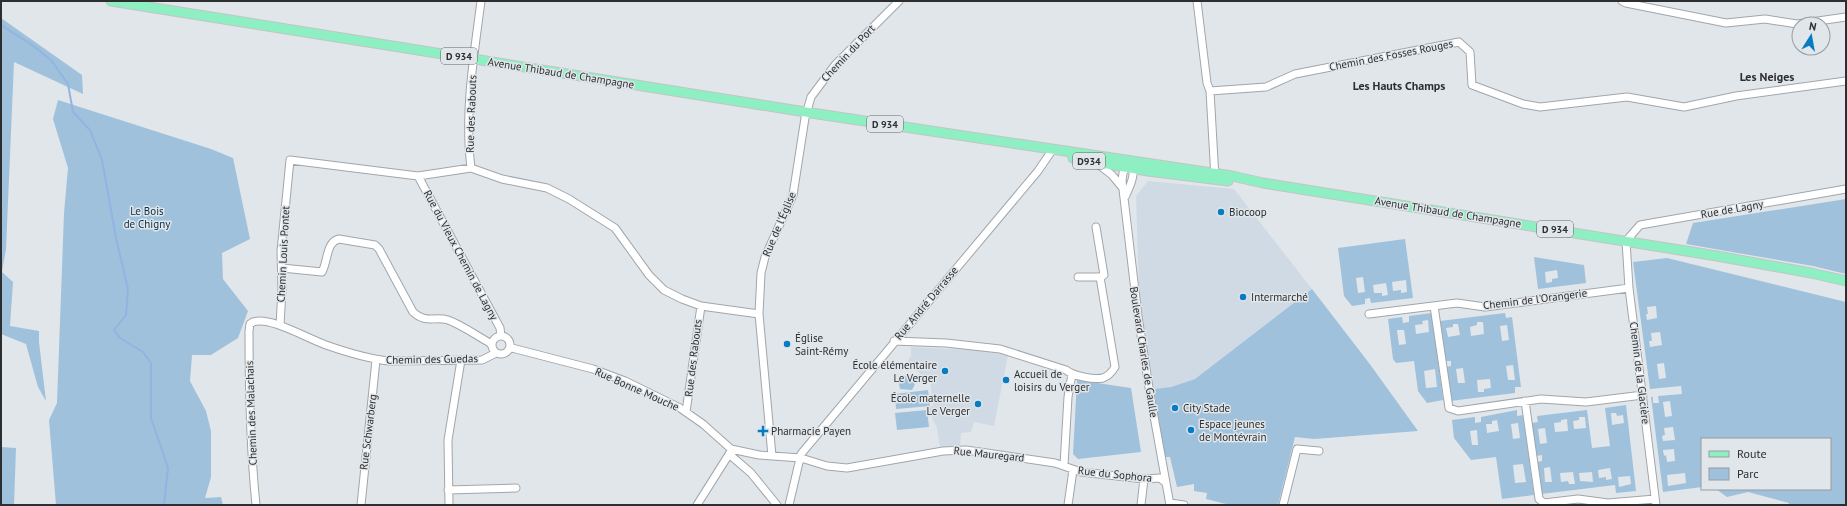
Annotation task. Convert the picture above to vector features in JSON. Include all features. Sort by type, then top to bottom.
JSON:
[{"type":"main road","name":"Avenue Thibaud de Champagne","points":[[112,1],[963,136],[1130,166]]},
{"type":"main road","name":"Avenue Thibaud de Champagne","points":[[1051,151],[1095,162],[1263,183],[1626,241],[1811,273],[1846,281]]},
{"type":"street","name":"Rue des Rabouts","points":[[480,1],[469,107],[470,168],[502,179],[547,188],[569,199],[615,228],[649,275],[664,290],[701,306],[686,412]]},
{"type":"street","name":"Chemin du Port","points":[[806,112],[811,97],[835,66],[899,1]]},
{"type":"street","points":[[1197,1],[1207,83],[1210,91],[1215,177]]},
{"type":"street","points":[[1622,1],[1726,23],[1765,20],[1797,24],[1846,17]]},
{"type":"street","name":"Chemin des Fosses Rouges","points":[[1210,91],[1266,87],[1295,74],[1460,42],[1470,52],[1472,85],[1523,104],[1540,107],[1627,97],[1684,107],[1736,96],[1846,81]]},
{"type":"street","name":"Rue de l'Église","points":[[772,456],[759,314],[761,273],[765,257],[793,194],[806,112]]},
{"type":"street","name":"Rue André Darrasse","points":[[789,505],[801,454],[894,341],[1038,171],[1051,151]]},
{"type":"street","name":"Chemin Louis Pontet","points":[[280,325],[282,245],[290,160],[418,176]]},
{"type":"street","points":[[1095,162],[1112,175],[1123,188]]},
{"type":"street","name":"Boulevard Charles de Gaulle","points":[[1130,166],[1122,181],[1138,316],[1170,504]]},
{"type":"street","name":"Boulevard Charles de Gaulle","points":[[1125,198],[1130,166]]},
{"type":"street","points":[[418,176],[470,168]]},
{"type":"street","name":"Rue du Vieux Chemin de Lagny","points":[[418,176],[500,328],[501,336]]},
{"type":"street","name":"Rue de Lagny","points":[[1626,241],[1640,225],[1846,189]]},
{"type":"street","points":[[1078,277],[1100,277],[1104,275],[1096,227]]},
{"type":"street","points":[[282,268],[322,272],[326,265],[330,244],[339,238],[375,245],[379,249],[413,312],[419,318],[424,320],[448,320],[485,340],[492,346],[496,353],[505,353],[510,346],[509,340],[501,336],[495,338],[492,346]]},
{"type":"street","name":"Chemin de la Glacière","points":[[1626,241],[1629,288],[1656,502]]},
{"type":"street","points":[[894,341],[946,343],[1000,348],[1066,370],[1072,374],[1103,378],[1111,373],[1115,367],[1100,277]]},
{"type":"street","name":"Chemin de l'Orangerie","points":[[1369,314],[1457,303],[1485,307],[1629,288]]},
{"type":"street","points":[[701,306],[759,314]]},
{"type":"street","points":[[1434,306],[1449,408],[1458,411],[1541,399],[1586,402],[1642,395]]},
{"type":"street","name":"Chemin des Guedas","points":[[252,322],[259,321],[280,325],[325,345],[376,360],[482,360],[496,353]]},
{"type":"street","name":"Chemin des Malachais","points":[[252,322],[249,331],[249,376],[252,456],[256,505]]},
{"type":"street","name":"Rue Bonne Mouche","points":[[510,346],[512,348],[593,369],[656,395],[686,412],[703,424],[751,473],[776,505]]},
{"type":"street","name":"Rue Schwarberg","points":[[361,505],[376,360]]},
{"type":"street","points":[[449,505],[448,440],[461,360]]},
{"type":"street","points":[[1064,465],[1068,397],[1072,374]]},
{"type":"street","points":[[1525,401],[1539,499],[1544,503],[1578,499],[1608,503],[1656,502]]},
{"type":"street","points":[[1283,505],[1297,449],[1319,451]]},
{"type":"street","name":"Rue Mauregard","points":[[801,458],[827,466],[850,468],[940,451],[966,450],[1064,465]]},
{"type":"street","points":[[697,505],[730,452],[801,458]]},
{"type":"street","name":"Rue du Sophora","points":[[1064,465],[1081,472],[1144,479],[1160,478],[1166,483]]},
{"type":"street","points":[[1068,505],[1070,477],[1073,470]]},
{"type":"street","points":[[1141,505],[1144,479]]},
{"type":"street","points":[[448,490],[516,488]]},
{"type":"street","points":[[1170,504],[1184,505]]},
{"type":"shaded area","points":[[1148,181],[1234,189],[1312,289],[1195,379],[1171,387],[1154,389],[1139,292],[1136,196]]},
{"type":"shaded area","points":[[911,347],[972,350],[1008,355],[994,426],[974,422],[971,432],[961,433],[960,446],[940,447],[937,428],[927,407],[933,406],[930,380],[927,380],[907,362],[911,356]]},
{"type":"green space","points":[[1,18],[82,75],[83,94],[14,62],[6,249],[2,272],[13,282],[10,326],[39,331],[46,401],[38,387],[26,344],[1,334]]},
{"type":"green space","name":"Le Bois de Chigny","points":[[58,100],[211,149],[233,158],[250,239],[222,253],[223,279],[248,311],[238,338],[211,355],[192,355],[190,381],[206,411],[211,431],[211,477],[205,498],[221,497],[223,505],[56,505],[49,420],[57,403],[64,213],[68,168],[53,119]]},
{"type":"green space","points":[[1846,199],[1846,274],[1813,266],[1686,244],[1693,223]]},
{"type":"green space","points":[[1405,239],[1413,298],[1371,303],[1370,298],[1365,299],[1365,304],[1352,306],[1344,296],[1338,248]],"holes":[[[1363,277],[1365,292],[1358,293],[1356,278]],[[1406,280],[1407,292],[1401,293],[1401,290],[1393,291],[1392,282]],[[1386,283],[1388,295],[1382,296],[1382,293],[1374,293],[1373,285]]]},
{"type":"green space","points":[[1534,257],[1584,265],[1586,283],[1538,289]],"holes":[[[1557,270],[1558,278],[1552,279],[1552,282],[1546,283],[1545,272]]]},
{"type":"green space","points":[[1667,258],[1846,302],[1846,505],[1788,505],[1789,503],[1748,492],[1727,497],[1717,490],[1831,490],[1831,438],[1701,438],[1701,487],[1663,492],[1651,397],[1653,397],[1653,403],[1659,403],[1658,396],[1682,394],[1681,386],[1650,389],[1633,262]],"holes":[[[1656,306],[1657,318],[1647,320],[1647,307]],[[1660,332],[1662,345],[1650,347],[1649,341],[1652,341],[1651,333]],[[1664,363],[1666,378],[1659,379],[1657,364]],[[1670,401],[1672,416],[1665,417],[1663,402]],[[1673,427],[1675,440],[1663,441],[1662,436],[1665,435],[1664,428]],[[1674,449],[1675,461],[1667,462],[1666,455],[1664,456],[1663,450]],[[1685,473],[1686,483],[1668,486],[1667,475]]]},
{"type":"green space","points":[[1312,289],[1369,363],[1418,431],[1314,439],[1295,437],[1278,505],[1230,505],[1206,499],[1207,493],[1194,491],[1194,484],[1177,487],[1170,457],[1164,457],[1154,389],[1171,387],[1195,379]]},
{"type":"green space","points":[[1432,313],[1443,400],[1427,403],[1418,391],[1414,361],[1396,363],[1393,359],[1388,319],[1402,317],[1403,323],[1409,322],[1409,316]],"holes":[[[1428,320],[1429,332],[1416,334],[1415,325],[1423,324],[1422,321]],[[1397,330],[1404,330],[1406,344],[1399,345]],[[1435,369],[1437,387],[1426,388],[1424,371]]]},
{"type":"green space","points":[[1505,313],[1506,318],[1512,317],[1521,387],[1515,387],[1515,393],[1450,401],[1446,367],[1451,366],[1451,361],[1445,361],[1440,321]],"holes":[[[1477,322],[1483,322],[1484,334],[1471,336],[1470,327],[1477,325]],[[1453,324],[1458,324],[1460,335],[1448,337],[1446,328],[1453,327]],[[1507,325],[1509,340],[1502,341],[1500,326]],[[1513,365],[1515,380],[1508,380],[1506,366]],[[1463,368],[1465,383],[1458,383],[1456,369]],[[1490,379],[1491,388],[1484,389],[1484,392],[1478,392],[1477,380]]]},
{"type":"green space","points":[[901,375],[905,376],[915,384],[912,390],[900,389],[898,379]]},
{"type":"green space","points":[[1077,380],[1131,388],[1141,452],[1078,459],[1073,454]]},
{"type":"green space","points":[[928,390],[930,406],[896,409],[895,394]]},
{"type":"green space","points":[[1626,405],[1636,491],[1616,493],[1615,485],[1541,494],[1537,462],[1542,461],[1542,455],[1536,456],[1532,423],[1538,422],[1537,416],[1587,410],[1592,448],[1610,446],[1605,408]],"holes":[[[1611,413],[1616,413],[1617,416],[1623,415],[1624,423],[1612,425]],[[1579,417],[1585,417],[1586,428],[1574,429],[1573,421],[1579,420]],[[1567,419],[1568,431],[1555,432],[1554,423],[1561,422],[1561,420]],[[1545,428],[1547,443],[1540,444],[1538,429]],[[1550,467],[1552,482],[1545,482],[1544,468]],[[1610,468],[1612,479],[1606,480],[1606,477],[1599,478],[1598,470]],[[1573,472],[1575,484],[1569,484],[1568,481],[1561,482],[1560,473]],[[1592,472],[1593,482],[1580,481],[1579,473]],[[1630,476],[1631,484],[1619,487],[1618,477]]]},
{"type":"green space","points":[[927,410],[929,427],[897,430],[895,413]]},
{"type":"green space","points":[[1517,410],[1517,416],[1523,415],[1534,495],[1502,499],[1496,457],[1471,460],[1454,438],[1452,420],[1475,417],[1475,423],[1481,422],[1481,417]],"holes":[[[1497,420],[1499,431],[1487,433],[1486,424],[1492,424],[1492,421]],[[1518,423],[1520,438],[1513,439],[1511,424]],[[1477,430],[1478,445],[1472,445],[1470,431]],[[1523,464],[1526,482],[1515,483],[1513,465]]]},
{"type":"green space","points":[[1,447],[16,448],[14,505],[1,505]]},
{"type":"waterway","points":[[1,25],[32,45],[51,60],[68,84],[73,112],[90,130],[102,160],[116,238],[128,289],[126,315],[114,330],[120,338],[143,352],[151,363],[151,418],[168,468],[164,505]]},
{"type":"place","name":"Biocoop","points":[[1221,212]]},
{"type":"place","name":"Intermarché","points":[[1243,297]]},
{"type":"place","name":"Église Saint-Rémy","points":[[787,344]]},
{"type":"place","name":"École élémentaire Le Verger","points":[[945,371]]},
{"type":"place","name":"Accueil de loisirs du Verger","points":[[1006,380]]},
{"type":"place","name":"École maternelle Le Verger","points":[[978,404]]},
{"type":"place","name":"City Stade","points":[[1175,408]]},
{"type":"place","name":"Espace jeunes de Montévrain","points":[[1191,430]]},
{"type":"place","name":"Pharmacie Payen","points":[[763,431]]},
{"type":"district","name":"Les Neiges","points":[[1767,77]]},
{"type":"district","name":"Les Hauts Champs","points":[[1399,86]]}]
